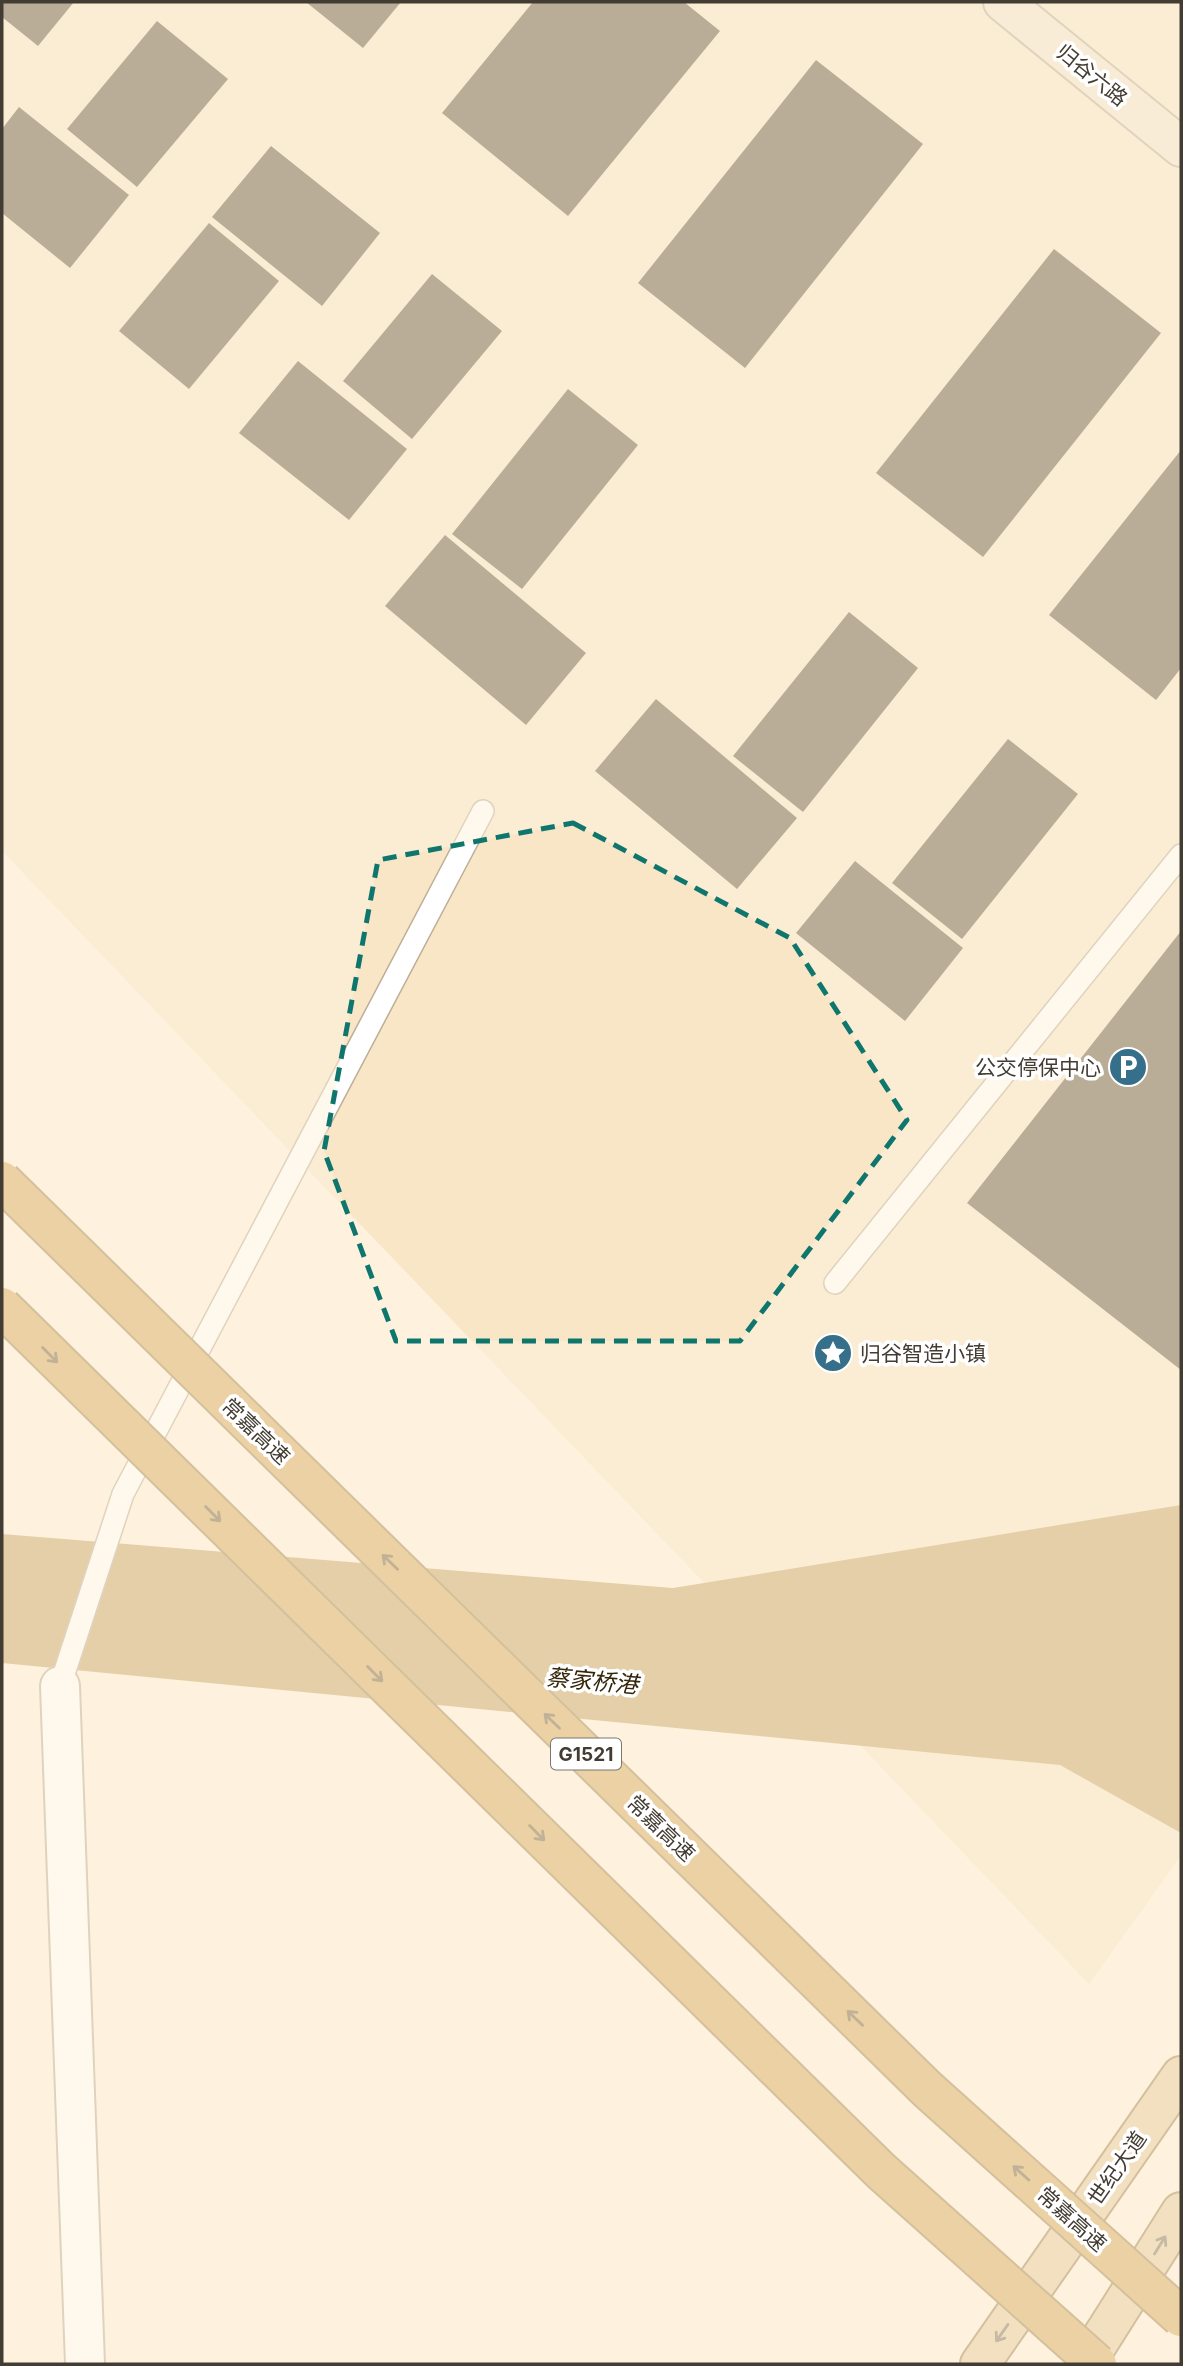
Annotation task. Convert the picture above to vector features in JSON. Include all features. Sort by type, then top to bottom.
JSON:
[{"type":"highway","name":"常嘉高速","points":[[2,1181],[927,2089],[1181,2317]]},
{"type":"highway","points":[[2,1307],[881,2172],[1097,2364]]},
{"type":"main road","name":"世纪大道","points":[[980,2364],[1181,2076]]},
{"type":"main road","points":[[1084,2364],[1181,2212]]},
{"type":"street","name":"归谷六路","points":[[1003,2],[1181,147]]},
{"type":"street","points":[[60,1686],[85,2364]]},
{"type":"lane","points":[[60,1686],[123,1494],[483,811]]},
{"type":"lane","points":[[835,1283],[1181,855]]},
{"type":"highlighted area","points":[[573,823],[790,938],[907,1120],[740,1341],[396,1341],[324,1151],[378,860]]},
{"type":"shaded area","name":"归谷智造小镇","points":[[2,2],[1181,2],[1181,1856],[1089,1984],[2,851]]},
{"type":"water","name":"蔡家桥港","points":[[1181,1505],[1181,1833],[1060,1765],[2,1663],[2,1534],[673,1588]]},
{"type":"building","points":[[2,2],[74,2],[38,46],[2,17]]},
{"type":"building","points":[[306,2],[401,2],[363,48]]},
{"type":"building","points":[[533,2],[684,2],[720,31],[568,216],[442,113]]},
{"type":"building","points":[[157,21],[228,79],[137,187],[67,129]]},
{"type":"building","points":[[816,60],[923,144],[745,368],[638,283]]},
{"type":"building","points":[[19,107],[129,195],[70,268],[2,213],[2,129]]},
{"type":"building","points":[[271,146],[380,233],[322,306],[212,217]]},
{"type":"building","points":[[209,223],[279,281],[189,389],[119,331]]},
{"type":"building","points":[[1054,249],[1161,333],[983,557],[876,473]]},
{"type":"building","points":[[432,274],[502,331],[412,439],[343,381]]},
{"type":"building","points":[[298,361],[407,449],[349,520],[239,433]]},
{"type":"building","points":[[568,389],[638,445],[522,589],[452,534]]},
{"type":"building","points":[[1181,450],[1181,668],[1156,700],[1049,615]]},
{"type":"building","points":[[445,535],[586,653],[526,725],[385,606]]},
{"type":"building","points":[[849,612],[918,668],[803,812],[733,756]]},
{"type":"building","points":[[656,699],[797,818],[737,889],[595,771]]},
{"type":"building","points":[[1008,739],[1078,794],[962,939],[892,883]]},
{"type":"building","points":[[855,861],[963,948],[905,1021],[796,933]]},
{"type":"building","name":"公交停保中心","points":[[1181,931],[1181,1370],[967,1203]]},
{"type":"place","name":"公交停保中心","points":[[1128,1067]]},
{"type":"place","name":"归谷智造小镇","points":[[833,1353]]}]
